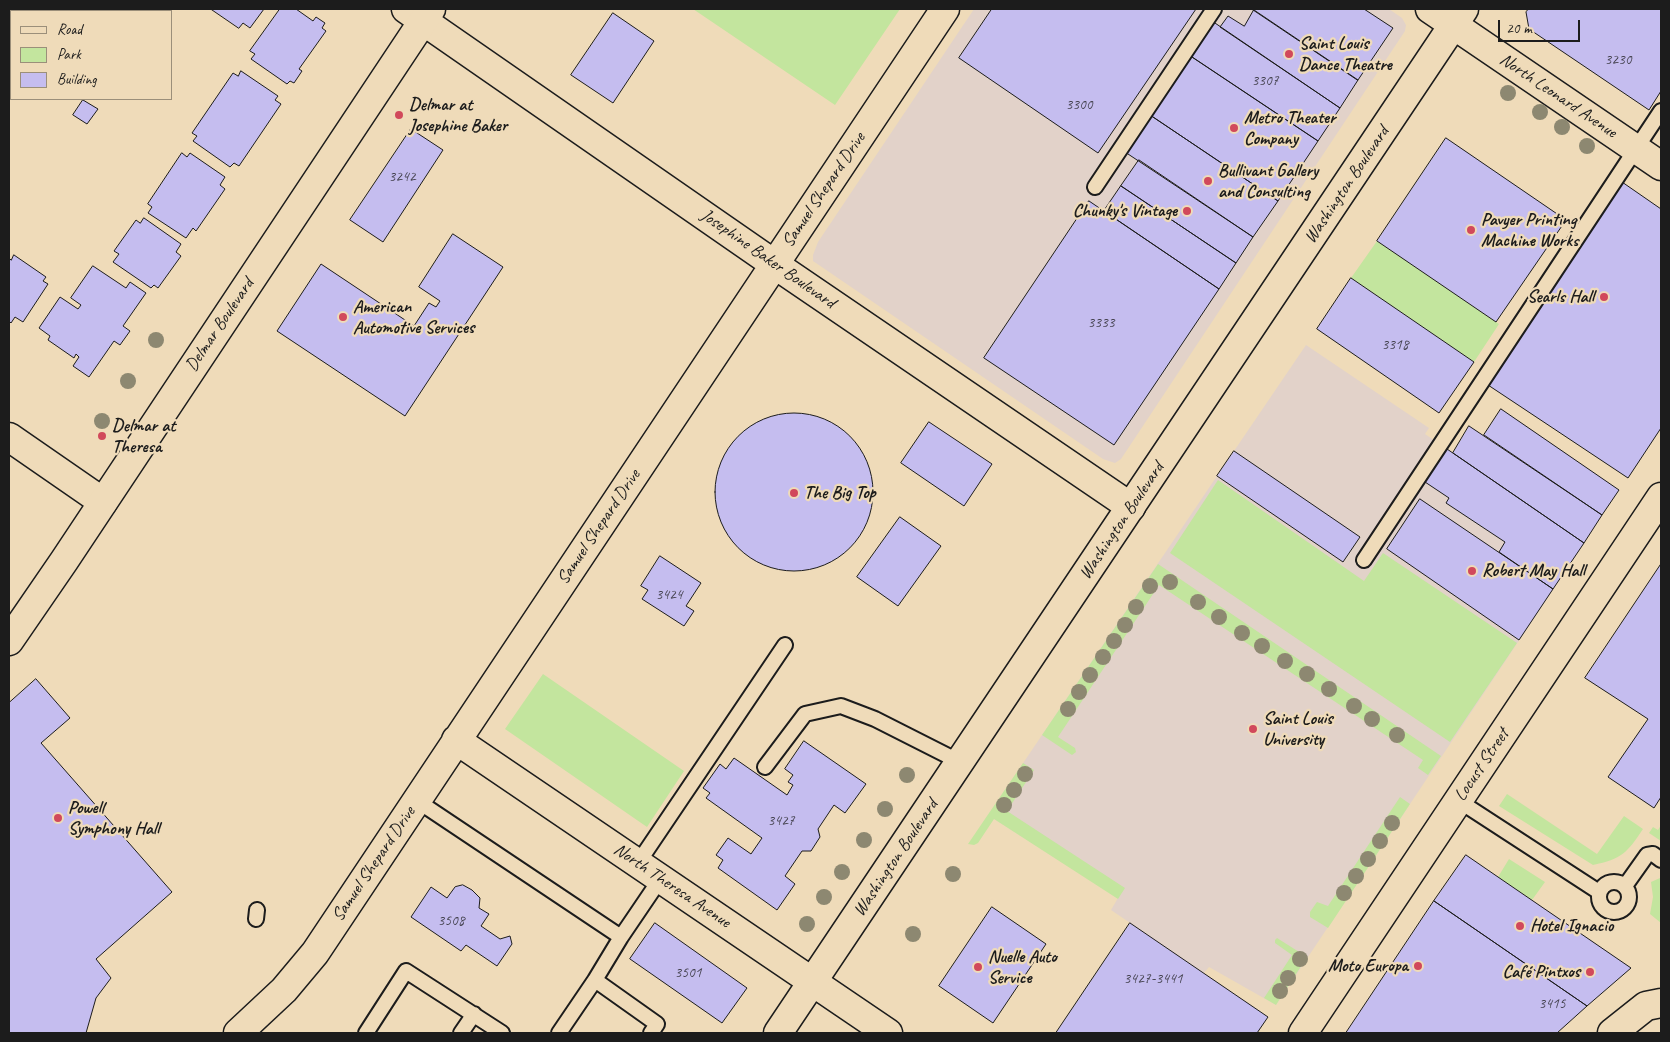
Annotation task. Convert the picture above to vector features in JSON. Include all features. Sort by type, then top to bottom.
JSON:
[{"type":"street","name":"Samuel Shepard Drive","points":[[238,1033],[284,990],[304,967],[945,9]]},
{"type":"street","name":"North Leonard Avenue","points":[[1430,9],[1459,17],[1635,149],[1661,166]]},
{"type":"street","name":"Josephine Baker Boulevard","points":[[420,13],[774,264],[1131,507]]},
{"type":"street","name":"Delmar Boulevard","points":[[9,640],[103,502],[420,13]]},
{"type":"street","name":"Washington Boulevard","points":[[778,1033],[1459,17]]},
{"type":"street","points":[[9,437],[103,502]]},
{"type":"street","name":"Locust Street","points":[[1303,1033],[1661,497]]},
{"type":"street","name":"North Theresa Avenue","points":[[456,740],[888,1033]]},
{"type":"street","points":[[1612,1033],[1646,1006],[1661,1003]]},
{"type":"lane","points":[[1095,187],[1214,9]]},
{"type":"lane","points":[[1364,560],[1661,111]]},
{"type":"lane","points":[[638,863],[785,645]]},
{"type":"lane","points":[[765,767],[805,714],[841,706],[875,719],[960,762]]},
{"type":"lane","points":[[416,800],[621,937]]},
{"type":"lane","points":[[1459,800],[1599,892]]},
{"type":"lane","points":[[1625,886],[1647,855],[1653,854],[1661,860]]},
{"type":"lane","points":[[559,1033],[661,878]]},
{"type":"lane","points":[[1611,882],[1625,886],[1628,891],[1629,901],[1623,910],[1608,912],[1601,906],[1599,892],[1602,887],[1611,882]]},
{"type":"lane","points":[[366,1033],[406,971],[502,1033]]},
{"type":"lane","points":[[595,980],[658,1024],[651,1033]]},
{"type":"lane","points":[[461,1033],[474,1014]]},
{"type":"shaded area","points":[[974,9],[1389,9],[1402,18],[1406,25],[1405,31],[1121,459],[1115,463],[1103,459],[813,261],[813,255],[818,242]]},
{"type":"shaded area","name":"Saint Louis University","points":[[1306,345],[1429,428],[1425,434],[1584,543],[1276,1005],[1209,967],[1204,973],[1111,910],[1118,898],[988,815],[1217,476],[1343,562],[1360,538],[1234,451]]},
{"type":"green space","points":[[693,9],[900,9],[835,105]]},
{"type":"green space","points":[[1377,241],[1499,324],[1474,362],[1351,278]]},
{"type":"green space","points":[[1218,480],[1364,581],[1383,553],[1517,643],[1450,742],[1170,553]]},
{"type":"green space","points":[[1158,564],[1441,756],[1428,775],[1418,768],[1423,760],[1159,585],[1058,737],[1075,748],[1076,752],[1072,755],[1042,735]]},
{"type":"green space","points":[[543,674],[684,771],[647,827],[505,729]]},
{"type":"green space","points":[[1023,763],[1034,770],[1007,811],[1125,888],[1118,899],[994,819],[978,843],[974,845],[968,844]]},
{"type":"green space","points":[[1507,794],[1597,854],[1624,816],[1643,829],[1633,844],[1623,854],[1611,860],[1593,865],[1499,806]]},
{"type":"green space","points":[[1400,797],[1410,804],[1328,928],[1310,917],[1310,912],[1317,902],[1328,906]]},
{"type":"green space","points":[[1661,825],[1661,841],[1649,833],[1653,827],[1658,830]]},
{"type":"green space","points":[[1509,859],[1545,882],[1532,900],[1498,877]]},
{"type":"green space","points":[[1660,878],[1661,923],[1650,914],[1653,897],[1651,882]]},
{"type":"green space","points":[[1277,938],[1307,957],[1276,1005],[1264,998],[1292,955],[1275,943]]},
{"type":"building","points":[[9,9],[21,9],[10,10],[9,40]]},
{"type":"building","points":[[211,9],[264,9],[250,28],[243,23],[239,28]]},
{"type":"building","points":[[280,9],[296,9],[313,21],[316,17],[325,23],[322,28],[326,31],[299,69],[302,71],[294,83],[290,81],[287,84],[251,59],[255,54],[250,51]]},
{"type":"building","points":[[992,9],[1196,9],[1098,153],[959,58]]},
{"type":"building","points":[[1252,9],[1364,9],[1393,28],[1358,80]]},
{"type":"building","points":[[1529,9],[1661,9],[1661,91],[1649,110],[1529,29],[1526,12]]},
{"type":"building","name":"Saint Louis Dance Theatre","points":[[1254,10],[1358,80],[1340,108],[1220,27],[1228,16],[1244,26]]},
{"type":"building","points":[[613,13],[654,41],[613,103],[571,75]]},
{"type":"building","points":[[1212,21],[1340,108],[1318,141],[1189,55]]},
{"type":"building","name":"Metro Theater Company","points":[[1189,55],[1318,141],[1278,201],[1150,115]]},
{"type":"building","points":[[241,71],[278,96],[275,100],[281,104],[239,166],[234,163],[230,167],[193,141],[197,136],[192,133],[233,73],[238,76]]},
{"type":"building","points":[[83,100],[98,109],[87,124],[73,115]]},
{"type":"building","name":"Bullivant Gallery and Consulting","points":[[1150,115],[1278,201],[1253,237],[1125,152]]},
{"type":"building","points":[[411,129],[443,150],[383,242],[350,220]]},
{"type":"building","name":"Pavyer Printing Machine Works","points":[[1446,138],[1566,220],[1496,322],[1377,241]]},
{"type":"building","points":[[182,153],[187,157],[190,153],[225,177],[220,185],[225,189],[196,231],[193,228],[186,238],[148,213],[152,207],[148,204]]},
{"type":"building","name":"Chunky's Vintage","points":[[1139,160],[1253,237],[1236,263],[1121,186]]},
{"type":"building","name":"Searls Hall","points":[[1622,182],[1661,209],[1661,428],[1628,478],[1488,385]]},
{"type":"building","points":[[1121,186],[1236,263],[1219,289],[1104,211]]},
{"type":"building","points":[[1089,201],[1219,289],[1114,445],[984,358]]},
{"type":"building","points":[[144,218],[181,244],[176,252],[181,256],[158,288],[154,285],[151,288],[113,262],[119,254],[114,251],[136,220],[140,223]]},
{"type":"building","name":"American Automotive Services","points":[[453,234],[503,267],[405,416],[277,331],[321,264],[414,326],[429,303],[436,307],[440,301],[419,287]]},
{"type":"building","points":[[14,255],[46,277],[43,281],[48,284],[23,322],[15,317],[11,323],[9,321],[9,258],[11,260]]},
{"type":"building","points":[[93,266],[126,288],[130,282],[146,293],[123,326],[130,331],[120,345],[114,341],[89,377],[73,366],[79,357],[76,354],[74,358],[48,340],[50,336],[39,328],[60,297],[78,309],[81,305],[71,298]]},
{"type":"building","points":[[1351,278],[1474,362],[1439,413],[1317,329]]},
{"type":"building","points":[[1501,409],[1619,490],[1602,515],[1484,435]]},
{"type":"building","name":"The Big Top","points":[[794,413],[824,419],[850,436],[867,462],[873,492],[867,522],[850,548],[824,565],[794,571],[764,565],[738,548],[721,522],[715,492],[721,462],[738,436],[764,419]]},
{"type":"building","points":[[929,422],[992,464],[964,506],[901,463]]},
{"type":"building","points":[[1469,426],[1602,515],[1584,543],[1453,453]]},
{"type":"building","name":"Robert May Hall","points":[[1447,449],[1584,543],[1553,589],[1499,552],[1505,542],[1446,503],[1449,498],[1425,482]]},
{"type":"building","points":[[1234,451],[1360,537],[1343,562],[1217,476]]},
{"type":"building","name":"Robert May Hall","points":[[1420,499],[1553,589],[1519,640],[1387,549]]},
{"type":"building","points":[[900,517],[941,546],[898,606],[857,577]]},
{"type":"building","points":[[660,556],[701,583],[686,606],[694,611],[684,626],[642,599],[648,590],[641,586]]},
{"type":"building","points":[[1661,564],[1661,797],[1654,808],[1608,777],[1648,719],[1585,678]]},
{"type":"building","name":"Powell Symphony Hall","points":[[36,679],[70,718],[41,743],[172,892],[96,959],[111,978],[96,998],[86,1033],[9,1033],[9,703]]},
{"type":"building","points":[[804,741],[866,784],[845,813],[834,805],[818,829],[820,837],[811,851],[802,851],[785,876],[795,884],[777,910],[718,868],[723,860],[716,855],[728,838],[751,854],[762,838],[706,798],[710,793],[703,788],[720,764],[726,769],[734,758],[787,795],[793,785],[788,782],[793,775],[785,769]]},
{"type":"building","name":"Hotel Ignacio","points":[[1466,855],[1631,968],[1587,1006],[1434,901]]},
{"type":"building","points":[[463,885],[480,898],[479,908],[489,914],[481,926],[500,939],[510,936],[512,944],[497,966],[466,945],[461,951],[411,917],[431,887],[447,898],[455,887]]},
{"type":"building","points":[[1434,901],[1587,1006],[1557,1033],[1346,1033]]},
{"type":"building","points":[[992,907],[1046,944],[993,1023],[939,986]]},
{"type":"building","points":[[655,923],[747,988],[722,1023],[630,959]]},
{"type":"building","points":[[1130,923],[1268,1017],[1257,1033],[1056,1033]]},
{"type":"place","name":"Saint Louis Dance Theatre","points":[[1289,54]]},
{"type":"place","name":"Delmar at Josephine Baker","points":[[399,115]]},
{"type":"place","name":"Metro Theater Company","points":[[1234,128]]},
{"type":"place","name":"Bullivant Gallery and Consulting","points":[[1208,181]]},
{"type":"place","name":"Chunky's Vintage","points":[[1187,211]]},
{"type":"place","name":"Pavyer Printing Machine Works","points":[[1471,230]]},
{"type":"place","name":"Searls Hall","points":[[1604,297]]},
{"type":"place","name":"American Automotive Services","points":[[343,317]]},
{"type":"place","name":"Delmar at Theresa","points":[[102,436]]},
{"type":"place","name":"The Big Top","points":[[794,493]]},
{"type":"place","name":"Robert May Hall","points":[[1472,571]]},
{"type":"place","name":"Saint Louis University","points":[[1253,729]]},
{"type":"place","name":"Powell Symphony Hall","points":[[58,818]]},
{"type":"place","name":"Hotel Ignacio","points":[[1520,926]]},
{"type":"place","name":"Moto Europa","points":[[1418,966]]},
{"type":"place","name":"Nuelle Auto Service","points":[[978,967]]},
{"type":"place","name":"Café Pintxos","points":[[1590,972]]}]
